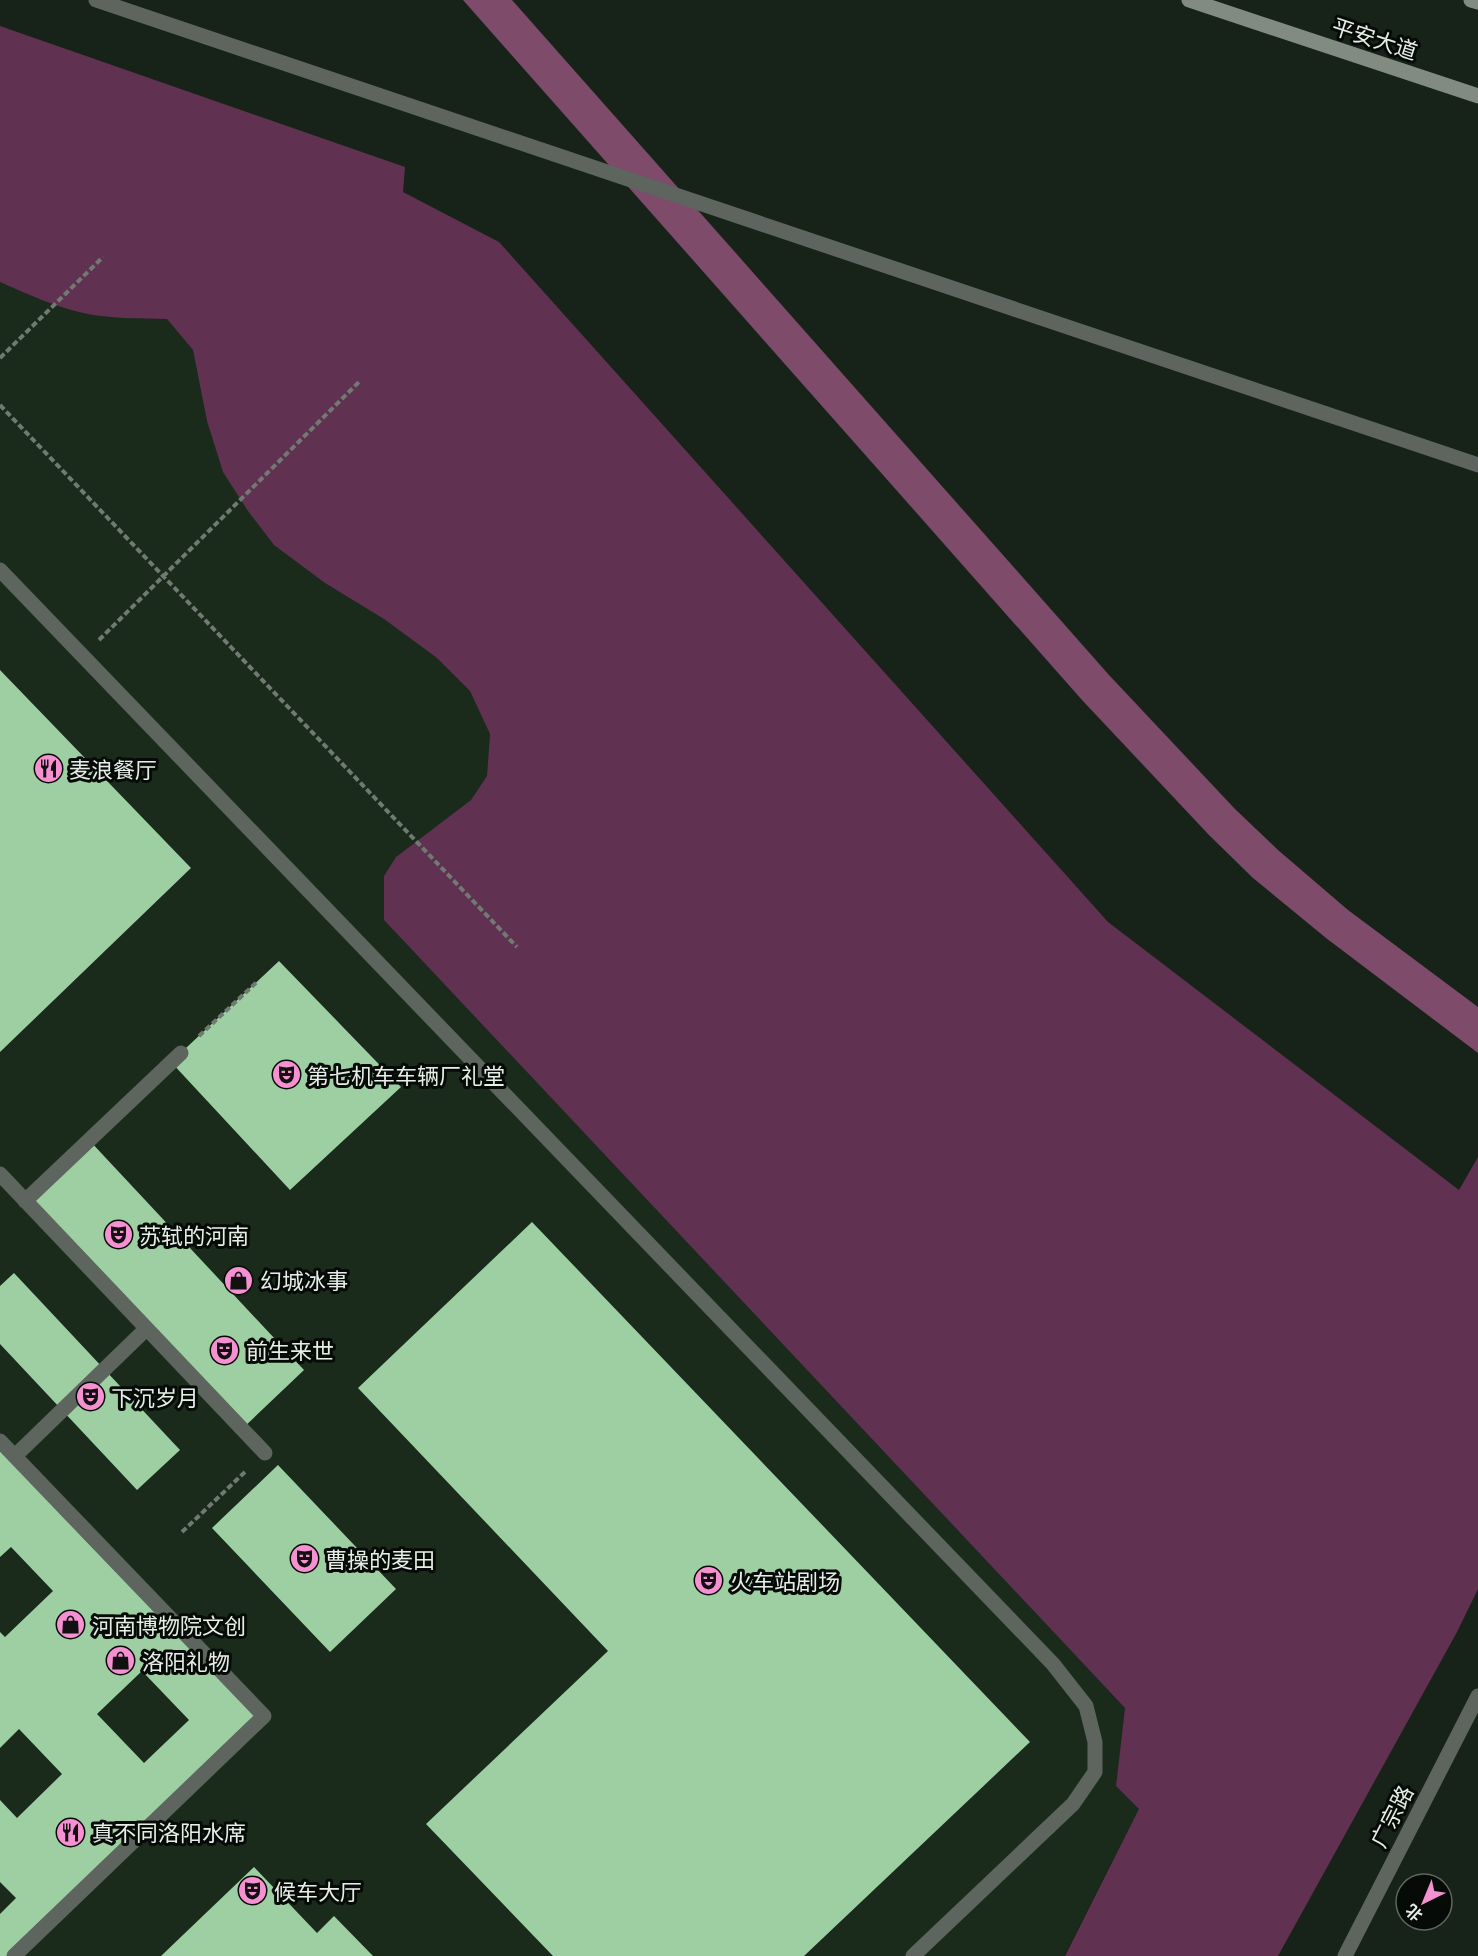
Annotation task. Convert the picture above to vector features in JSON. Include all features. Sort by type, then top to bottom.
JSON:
[{"type":"main road","name":"平安大道","points":[[1190,0],[1478,96]]},
{"type":"main road","points":[[1471,0],[1478,2]]},
{"type":"street","points":[[96,0],[1478,465]]},
{"type":"street","points":[[0,570],[1053,1664],[1086,1706],[1095,1742],[1095,1772],[1073,1804],[913,1956]]},
{"type":"street","points":[[25,1201],[181,1053]]},
{"type":"street","points":[[0,1174],[265,1453]]},
{"type":"street","points":[[15,1456],[145,1330]]},
{"type":"street","points":[[0,1441],[264,1716],[14,1956]]},
{"type":"street","name":"广宗路","points":[[1345,1956],[1478,1696]]},
{"type":"path","points":[[0,358],[104,257]]},
{"type":"path","points":[[83,656],[360,381]]},
{"type":"path","points":[[0,405],[517,947]]},
{"type":"path","points":[[181,1053],[258,981]]},
{"type":"path","points":[[182,1532],[265,1453]]},
{"type":"shaded area","points":[[463,0],[512,0],[1109,675],[1235,809],[1278,850],[1348,910],[1478,1007],[1478,1053],[1326,938],[1253,878],[1209,835],[1082,700]]},
{"type":"shaded area","points":[[0,26],[405,167],[403,192],[499,242],[1108,922],[1459,1190],[1478,1157],[1478,1589],[1457,1632],[1278,1956],[1065,1956],[1139,1809],[1116,1786],[1125,1708],[384,920],[384,876],[396,857],[471,800],[487,776],[490,734],[470,691],[437,658],[384,619],[325,583],[274,545],[248,511],[223,472],[207,421],[193,350],[167,319],[83,313],[51,303],[0,282]]},
{"type":"shaded area","points":[[0,282],[34,297],[84,313],[167,319],[193,350],[207,421],[274,544],[325,583],[384,619],[437,658],[470,691],[490,734],[487,776],[471,800],[396,857],[384,920],[1125,1708],[1116,1786],[1139,1809],[1064,1956],[0,1956]]},
{"type":"building","name":"麦浪餐厅","points":[[0,670],[191,868],[0,1052]]},
{"type":"building","name":"第七机车车辆厂礼堂","points":[[279,961],[401,1087],[290,1190],[171,1062]]},
{"type":"building","points":[[89,1140],[304,1370],[242,1429],[25,1201]]},
{"type":"building","name":"火车站剧场","points":[[532,1222],[1030,1742],[804,1956],[553,1956],[426,1824],[608,1651],[358,1388]]},
{"type":"building","name":"下沉岁月","points":[[14,1273],[180,1450],[137,1490],[0,1344],[0,1286]]},
{"type":"building","points":[[0,1441],[264,1716],[14,1956],[0,1956],[0,1914],[16,1898],[0,1882],[0,1800],[17,1818],[62,1774],[19,1729],[0,1748],[0,1632],[5,1637],[53,1591],[11,1547],[0,1557]],"holes":[[[142,1671],[189,1720],[144,1763],[97,1714]]]},
{"type":"building","name":"曹操的麦田","points":[[278,1465],[396,1589],[330,1652],[212,1528]]},
{"type":"building","name":"候车大厅","points":[[254,1867],[317,1933],[334,1916],[373,1956],[161,1956]]},
{"type":"place","name":"麦浪餐厅","points":[[48,769]]},
{"type":"place","name":"第七机车车辆厂礼堂","points":[[286,1075]]},
{"type":"place","name":"苏轼的河南","points":[[118,1235]]},
{"type":"place","name":"幻城冰事","points":[[239,1280]]},
{"type":"place","name":"前生来世","points":[[225,1350]]},
{"type":"place","name":"下沉岁月","points":[[90,1397]]},
{"type":"place","name":"曹操的麦田","points":[[304,1559]]},
{"type":"place","name":"火车站剧场","points":[[709,1581]]},
{"type":"place","name":"河南博物院文创","points":[[71,1625]]},
{"type":"place","name":"洛阳礼物","points":[[121,1661]]},
{"type":"place","name":"真不同洛阳水席","points":[[71,1832]]},
{"type":"place","name":"候车大厅","points":[[253,1891]]}]
